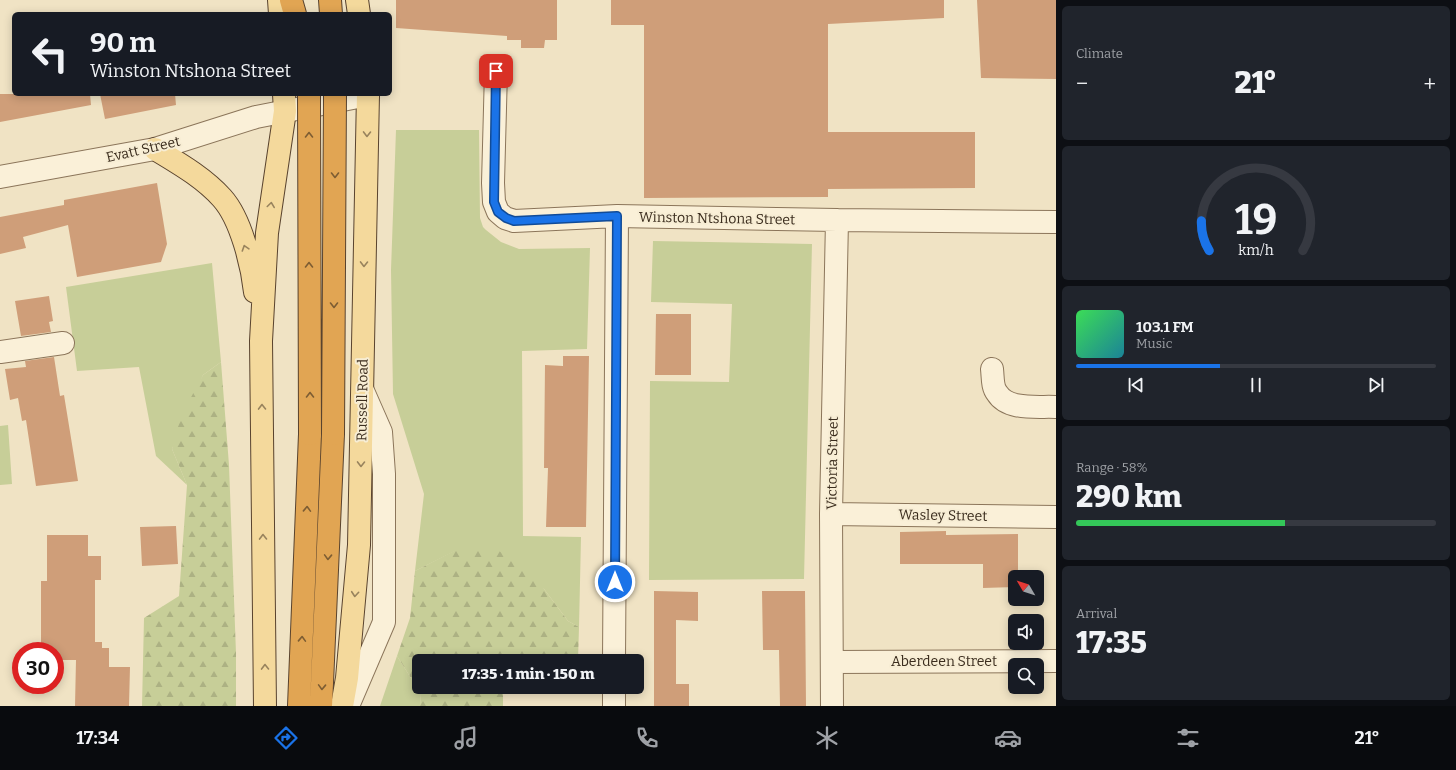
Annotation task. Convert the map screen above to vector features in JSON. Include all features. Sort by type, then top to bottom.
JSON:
[{"type":"highway","points":[[291,0],[294,12]]},
{"type":"highway","points":[[307,0],[308,12]]},
{"type":"highway","points":[[330,0],[331,12]]},
{"type":"highway","points":[[299,706],[310,434],[309,96]]},
{"type":"highway","points":[[322,706],[333,434],[335,96]]},
{"type":"main road","points":[[279,0],[280,12]]},
{"type":"main road","points":[[357,0],[359,12]]},
{"type":"main road","name":"Russell Road","points":[[342,706],[347,678],[359,545],[368,96]]},
{"type":"main road","points":[[265,706],[261,341],[267,233],[284,103]]},
{"type":"main road","points":[[155,149],[189,170],[210,187],[229,207],[239,230],[252,270],[261,341]]},
{"type":"street","name":"Winston Ntshona Street","points":[[496,71],[493,183],[494,202],[498,212],[506,218],[514,221],[617,216],[1056,222]]},
{"type":"street","name":"Evatt Street","points":[[0,177],[155,149],[256,117],[284,103],[349,96]]},
{"type":"street","points":[[614,654],[617,216]]},
{"type":"street","name":"Victoria Street","points":[[832,706],[831,514],[837,220]]},
{"type":"street","points":[[0,352],[63,343]]},
{"type":"street","points":[[992,369],[996,393],[1003,401],[1014,406],[1056,407]]},
{"type":"street","points":[[348,706],[384,622],[384,474],[381,432],[363,391]]},
{"type":"street","name":"Wasley Street","points":[[831,514],[1056,517]]},
{"type":"street","name":"Aberdeen Street","points":[[832,662],[1056,661]]},
{"type":"street","points":[[614,694],[614,706]]},
{"type":"green space","points":[[396,130],[479,130],[480,218],[483,227],[501,242],[519,249],[590,248],[587,349],[522,351],[523,536],[581,537],[579,627],[568,621],[544,589],[455,551],[415,571],[424,494],[393,394],[391,270]]},
{"type":"green space","points":[[653,241],[812,244],[804,579],[649,580],[650,381],[729,382],[732,304],[651,302]]},
{"type":"green space","points":[[212,263],[221,362],[203,375],[172,449],[187,485],[156,456],[139,367],[77,371],[66,287]]},
{"type":"green space","points":[[221,362],[229,465],[236,653],[236,706],[142,706],[144,618],[179,596],[187,485],[172,449],[181,416],[203,375]]},
{"type":"green space","points":[[8,425],[12,484],[0,485],[0,426]]},
{"type":"green space","points":[[475,547],[496,548],[544,589],[568,621],[579,627],[578,654],[412,654],[412,680],[397,656],[410,618],[415,571],[454,551]]},
{"type":"green space","points":[[397,656],[412,680],[412,694],[421,694],[420,706],[380,706]]},
{"type":"green space","points":[[421,694],[503,694],[503,706],[420,706]]},
{"type":"building","points":[[396,0],[557,0],[557,40],[545,40],[544,48],[521,48],[521,40],[507,40],[507,36],[396,28]]},
{"type":"building","points":[[611,0],[944,0],[944,18],[828,24],[828,132],[975,132],[975,188],[828,189],[828,197],[644,198],[644,25],[611,25]]},
{"type":"building","points":[[977,0],[1056,0],[1056,79],[981,78]]},
{"type":"building","points":[[0,94],[12,94],[12,96],[90,96],[91,105],[0,122]]},
{"type":"building","points":[[100,96],[175,96],[176,105],[105,119]]},
{"type":"building","points":[[157,183],[167,244],[161,262],[77,277],[68,225],[23,237],[26,248],[0,254],[0,217],[64,205],[64,200]]},
{"type":"building","points":[[49,296],[53,321],[49,322],[51,332],[21,336],[15,301]]},
{"type":"building","points":[[656,314],[691,314],[691,375],[655,375]]},
{"type":"building","points":[[563,356],[589,356],[586,527],[546,527],[548,468],[544,468],[545,365],[563,366]]},
{"type":"building","points":[[54,357],[60,396],[64,395],[78,481],[36,486],[26,420],[22,421],[18,398],[10,400],[5,369],[26,367],[25,361]]},
{"type":"building","points":[[176,526],[178,564],[142,566],[140,527]]},
{"type":"building","points":[[946,531],[946,535],[1018,534],[1018,570],[1008,570],[1008,587],[983,588],[983,564],[900,564],[900,532]]},
{"type":"building","points":[[47,535],[88,535],[88,556],[101,556],[101,580],[95,580],[95,642],[102,642],[102,648],[109,648],[109,667],[130,667],[129,706],[75,706],[76,660],[64,660],[64,642],[41,642],[41,581],[47,581]]},
{"type":"building","points":[[654,591],[698,592],[698,621],[676,620],[676,684],[689,684],[689,706],[654,706]]},
{"type":"building","points":[[762,591],[805,591],[806,706],[780,706],[779,650],[763,650]]},
{"type":"route","points":[[496,71],[493,183],[494,202],[498,212],[506,218],[514,221],[617,216],[615,582]]}]
